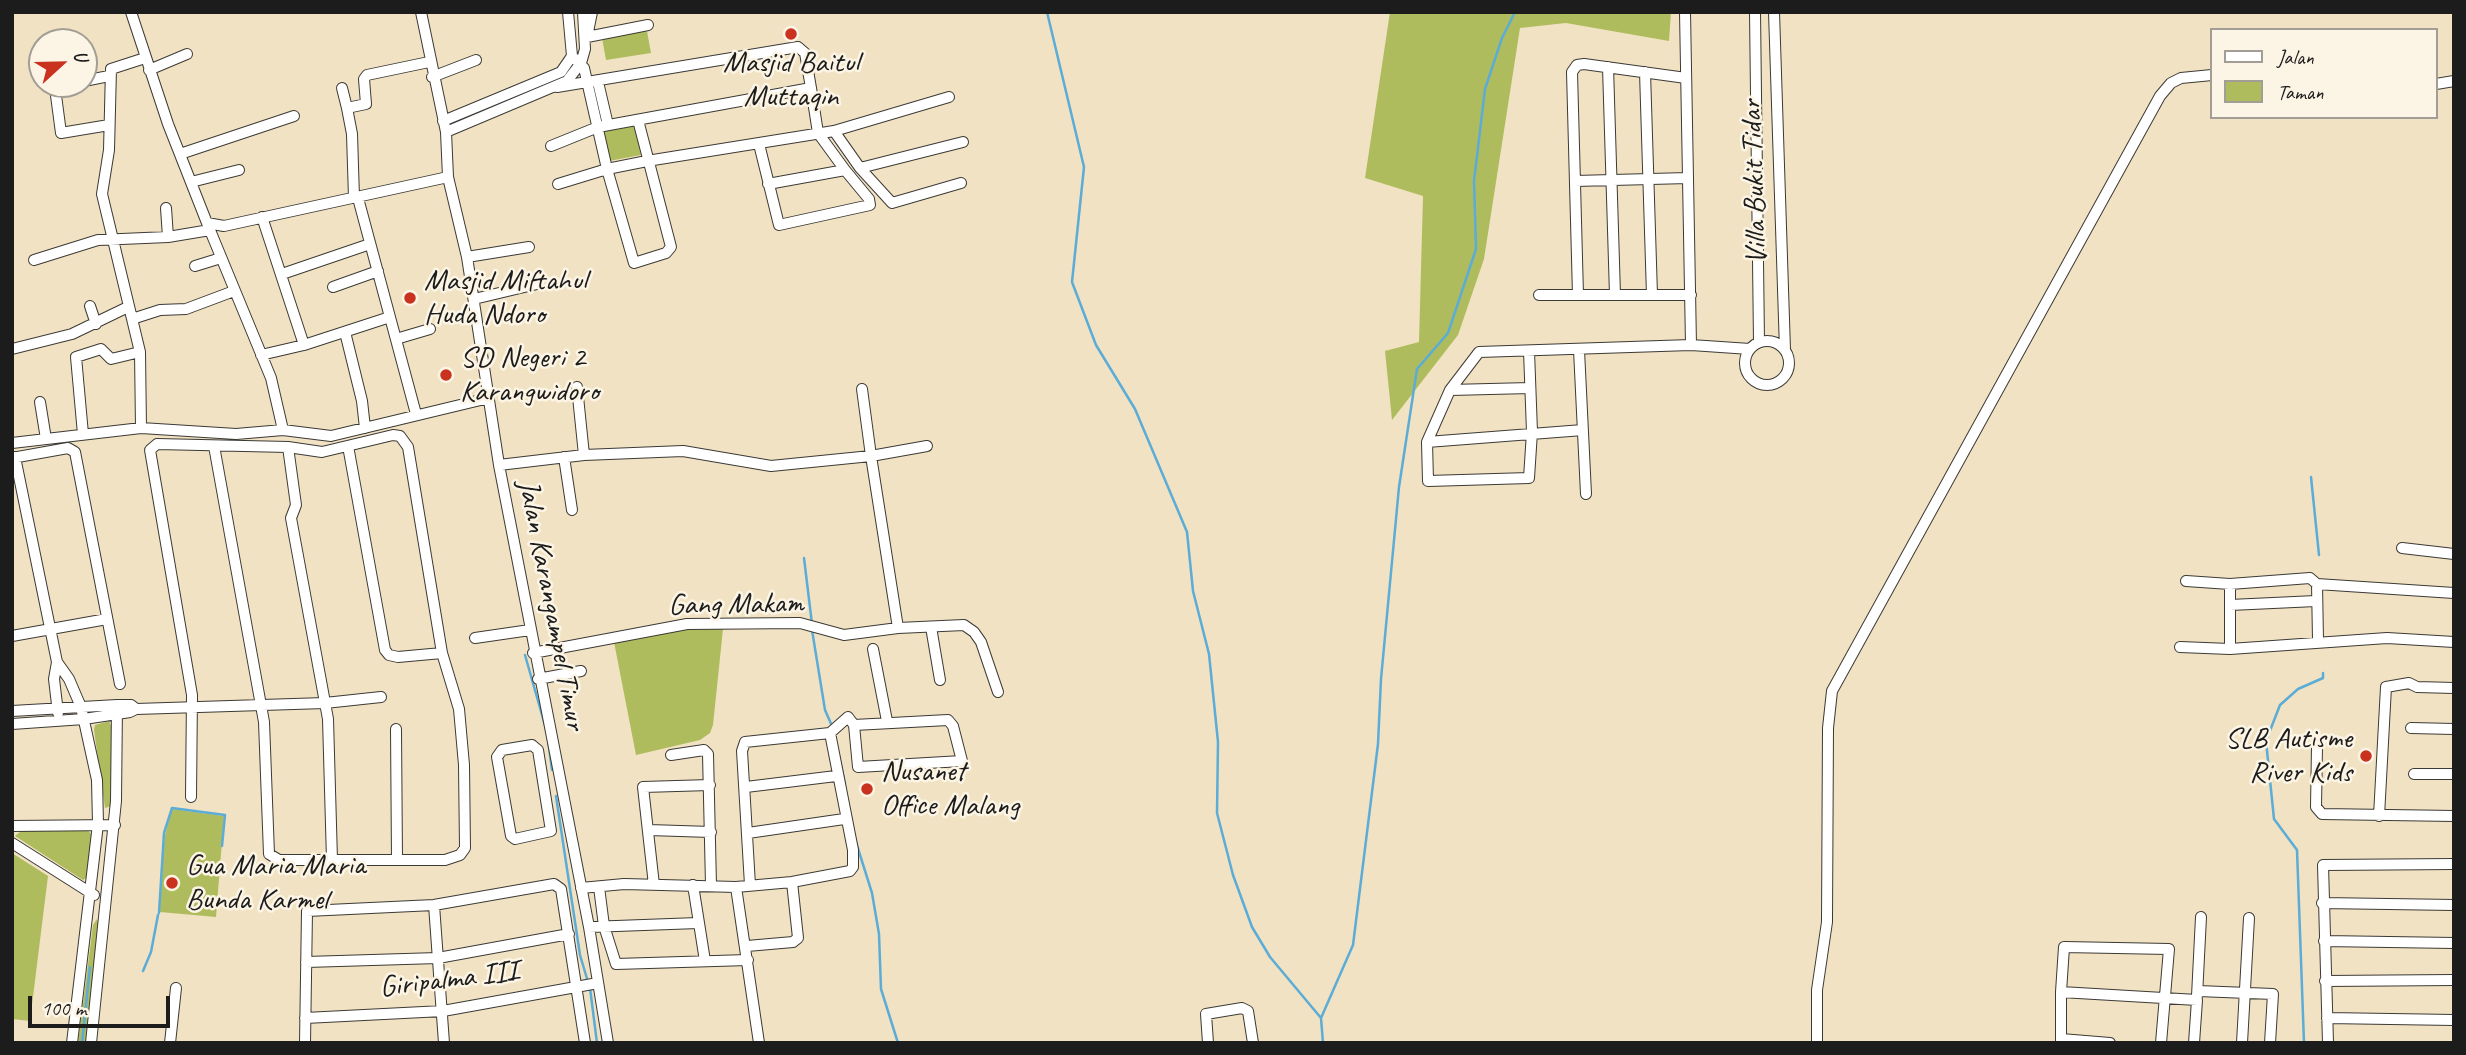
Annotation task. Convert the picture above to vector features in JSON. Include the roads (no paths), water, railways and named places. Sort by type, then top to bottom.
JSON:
[{"type":"street","points":[[131,12],[180,155],[276,396],[283,430]]},
{"type":"street","points":[[568,12],[576,60],[593,83],[603,126],[607,169],[631,260],[637,263],[666,253],[671,247],[638,120]]},
{"type":"street","points":[[583,12],[587,37]]},
{"type":"street","points":[[557,86],[574,74],[576,60],[587,37],[592,12]]},
{"type":"street","points":[[1685,12],[1691,345]]},
{"type":"street","name":"Villa Bukit Tidar","points":[[1755,12],[1759,342]]},
{"type":"street","name":"Villa Bukit Tidar","points":[[1750,349],[1745,358],[1747,372],[1756,383],[1767,385],[1778,382],[1786,374],[1789,360],[1785,350],[1774,12]]},
{"type":"street","name":"Jalan Karangampel Timur","points":[[419,13],[444,127],[448,177],[467,257],[499,465],[533,653],[589,927],[588,986],[608,1043]]},
{"type":"street","points":[[587,37],[648,25]]},
{"type":"street","points":[[444,127],[557,86],[593,83],[798,47],[805,53],[818,134],[871,202],[870,205],[782,225],[778,223],[759,144]]},
{"type":"street","points":[[149,70],[187,54]]},
{"type":"street","points":[[141,428],[140,352],[102,200],[109,125],[109,76],[113,68],[145,58]]},
{"type":"street","points":[[432,77],[476,60]]},
{"type":"street","points":[[444,127],[555,76],[576,60]]},
{"type":"street","points":[[347,108],[366,104],[364,79],[367,75],[429,62]]},
{"type":"street","points":[[1578,295],[1572,72],[1577,65],[1686,78]]},
{"type":"street","points":[[1608,67],[1615,295]]},
{"type":"street","points":[[1645,72],[1652,295]]},
{"type":"street","points":[[1816,1043],[1816,990],[1827,922],[1828,727],[1832,691],[2160,96],[2171,83],[2181,78],[2210,75]]},
{"type":"street","points":[[98,78],[109,76]]},
{"type":"street","points":[[342,88],[352,134],[356,198],[416,414]]},
{"type":"street","points":[[551,146],[603,126],[811,88]]},
{"type":"street","points":[[558,184],[607,169],[647,161],[834,131],[949,97]]},
{"type":"street","points":[[56,98],[61,133],[109,125]]},
{"type":"street","points":[[180,155],[294,116]]},
{"type":"street","points":[[834,131],[860,168],[892,203],[961,183]]},
{"type":"street","points":[[860,168],[963,142]]},
{"type":"street","points":[[191,182],[239,170]]},
{"type":"street","points":[[768,184],[845,170]]},
{"type":"street","points":[[34,260],[98,240],[168,237],[208,226],[224,226],[448,177]]},
{"type":"street","points":[[1575,181],[1688,178]]},
{"type":"street","points":[[166,208],[168,237]]},
{"type":"street","points":[[262,217],[304,345]]},
{"type":"street","points":[[282,274],[370,244]]},
{"type":"street","points":[[467,257],[529,247]]},
{"type":"street","points":[[195,266],[221,258]]},
{"type":"street","points":[[333,287],[377,271]]},
{"type":"street","points":[[474,299],[537,284]]},
{"type":"street","points":[[132,320],[160,310],[186,309],[234,290]]},
{"type":"street","points":[[1539,295],[1691,295]]},
{"type":"street","points":[[90,306],[96,324]]},
{"type":"street","points":[[12,349],[55,339],[96,324],[128,307]]},
{"type":"street","points":[[261,355],[304,345],[390,317]]},
{"type":"street","points":[[396,339],[430,330]]},
{"type":"street","points":[[345,332],[362,401],[365,428]]},
{"type":"street","points":[[1529,351],[1532,432],[1529,478],[1428,481],[1427,442],[1450,390],[1479,352],[1691,345],[1750,349],[1759,342],[1776,342],[1785,350]]},
{"type":"street","points":[[83,434],[76,357],[101,349],[111,359],[140,352]]},
{"type":"street","points":[[1579,350],[1586,494]]},
{"type":"street","points":[[577,387],[584,454]]},
{"type":"street","points":[[1450,390],[1530,388]]},
{"type":"street","points":[[862,389],[898,628]]},
{"type":"street","points":[[12,443],[141,428],[236,433],[283,430],[322,437],[489,398]]},
{"type":"street","points":[[40,402],[46,439]]},
{"type":"street","points":[[1427,442],[1583,429]]},
{"type":"street","points":[[191,797],[193,706],[150,450],[157,444],[288,447],[322,452],[393,435],[405,440],[442,653],[459,709],[464,765],[465,848],[460,855],[445,860],[279,860],[269,854],[264,722],[214,446]]},
{"type":"street","points":[[348,446],[385,650],[389,655],[398,657],[442,653]]},
{"type":"street","points":[[499,465],[584,454],[699,452],[771,467],[871,456],[927,446]]},
{"type":"street","points":[[288,447],[296,505],[291,518],[328,719],[332,860]]},
{"type":"street","points":[[72,1043],[98,824],[97,780],[81,708],[69,679],[57,662],[14,457],[68,448],[75,452],[120,684]]},
{"type":"street","points":[[564,457],[572,510]]},
{"type":"street","points":[[2402,548],[2454,554]]},
{"type":"street","points":[[2186,581],[2230,583],[2310,578],[2317,584],[2454,593]]},
{"type":"street","points":[[2230,583],[2230,649]]},
{"type":"street","points":[[2317,584],[2318,640]]},
{"type":"street","points":[[2230,605],[2316,601]]},
{"type":"street","points":[[12,636],[107,619]]},
{"type":"street","name":"Gang Makam","points":[[533,653],[673,626],[814,627],[844,635],[898,628],[964,625],[974,632],[998,692]]},
{"type":"street","points":[[931,627],[940,680]]},
{"type":"street","points":[[475,638],[530,630]]},
{"type":"street","points":[[2180,647],[2230,649],[2318,640],[2386,638],[2454,642]]},
{"type":"street","points":[[873,649],[887,721]]},
{"type":"street","points":[[57,662],[54,679],[59,722]]},
{"type":"street","points":[[538,679],[581,671]]},
{"type":"street","points":[[2379,816],[2384,692],[2390,685],[2409,683],[2417,687],[2454,688]]},
{"type":"street","points":[[12,711],[325,704],[381,697]]},
{"type":"street","points":[[12,724],[84,719],[118,710]]},
{"type":"street","points":[[92,1043],[115,825],[118,710]]},
{"type":"street","points":[[750,885],[742,751],[745,741],[832,730],[848,717],[854,725],[859,767],[962,761],[953,726],[948,720],[887,721],[854,725]]},
{"type":"street","points":[[2412,728],[2454,729]]},
{"type":"street","points":[[396,729],[397,860]]},
{"type":"street","points":[[581,888],[654,885],[736,887],[792,882],[846,873],[853,867],[853,850],[836,776],[832,730]]},
{"type":"street","points":[[535,746],[545,790],[551,833],[513,838],[497,757],[500,751],[535,746]]},
{"type":"street","points":[[2317,746],[2318,812],[2379,816],[2454,816]]},
{"type":"street","points":[[671,755],[707,751],[711,885]]},
{"type":"street","points":[[2414,774],[2454,774]]},
{"type":"street","points":[[746,787],[836,776]]},
{"type":"street","points":[[542,778],[558,782],[552,789],[545,790]]},
{"type":"street","points":[[654,885],[643,787],[710,785]]},
{"type":"street","points":[[748,833],[844,819]]},
{"type":"street","points":[[12,826],[115,825]]},
{"type":"street","points":[[649,830],[711,832]]},
{"type":"street","points":[[12,843],[107,902]]},
{"type":"street","points":[[2328,1043],[2321,868],[2327,863],[2454,864]]},
{"type":"street","points":[[747,946],[796,941],[799,933],[792,882]]},
{"type":"street","points":[[305,1043],[307,911],[434,905],[559,885],[569,934],[588,986],[582,1042]]},
{"type":"street","points":[[693,885],[705,961]]},
{"type":"street","points":[[598,887],[604,926],[617,964],[748,960]]},
{"type":"street","points":[[736,887],[747,946],[759,1043]]},
{"type":"street","points":[[2322,903],[2454,905]]},
{"type":"street","points":[[434,905],[444,1043]]},
{"type":"street","points":[[2194,1043],[2201,918]]},
{"type":"street","points":[[2242,1043],[2249,918]]},
{"type":"street","points":[[589,927],[698,923]]},
{"type":"street","points":[[306,962],[438,958],[569,934]]},
{"type":"street","points":[[2324,941],[2454,943]]},
{"type":"street","points":[[2110,1043],[2061,1041],[2064,947],[2168,949],[2161,1043]]},
{"type":"street","points":[[2325,981],[2454,980]]},
{"type":"street","name":"Giripalma III","points":[[305,1018],[443,1010],[588,986]]},
{"type":"street","points":[[170,1043],[176,988]]},
{"type":"street","points":[[2061,992],[2166,999],[2244,992],[2273,994],[2270,1043]]},
{"type":"street","points":[[1209,1043],[1206,1014],[1242,1008],[1248,1011],[1253,1043]]},
{"type":"street","points":[[2327,1018],[2454,1020]]},
{"type":"waterway","points":[[1047,12],[1084,167],[1072,282],[1096,345],[1135,409],[1187,532],[1193,591],[1209,654],[1218,742],[1217,813],[1233,875],[1252,927],[1270,957],[1321,1018]]},
{"type":"waterway","points":[[1323,1043],[1321,1018],[1353,945],[1378,744],[1381,679],[1399,487],[1417,369],[1448,333],[1476,249],[1474,181],[1485,89],[1502,38],[1515,12]]},
{"type":"waterway","points":[[2311,477],[2319,555]]},
{"type":"waterway","points":[[804,558],[812,624]]},
{"type":"waterway","points":[[812,630],[825,710],[832,726]]},
{"type":"waterway","points":[[525,655],[546,729]]},
{"type":"waterway","points":[[2304,1043],[2297,850],[2274,819],[2266,741],[2280,705],[2298,689],[2323,678],[2323,673]]},
{"type":"waterway","points":[[834,733],[845,784]]},
{"type":"waterway","points":[[548,739],[552,770]]},
{"type":"waterway","points":[[556,796],[580,955],[588,982]]},
{"type":"waterway","points":[[159,913],[164,833],[172,808],[225,815],[222,846]]},
{"type":"waterway","points":[[855,839],[872,893],[879,934],[881,989],[898,1043]]},
{"type":"waterway","points":[[143,971],[151,952],[158,915]]},
{"type":"waterway","points":[[82,1043],[90,967]]},
{"type":"waterway","points":[[590,988],[597,1043]]},
{"type":"place","name":"Masjid Baitul Muttaqin","points":[[791,34]]},
{"type":"place","name":"Masjid Miftahul Huda Ndoro","points":[[410,298]]},
{"type":"place","name":"SD Negeri 2 Karangwidoro","points":[[446,375]]},
{"type":"place","name":"SLB Autisme River Kids","points":[[2366,756]]},
{"type":"place","name":"Nusanet Office Malang","points":[[867,789]]},
{"type":"place","name":"Gua Maria Maria Bunda Karmel","points":[[172,883]]}]
